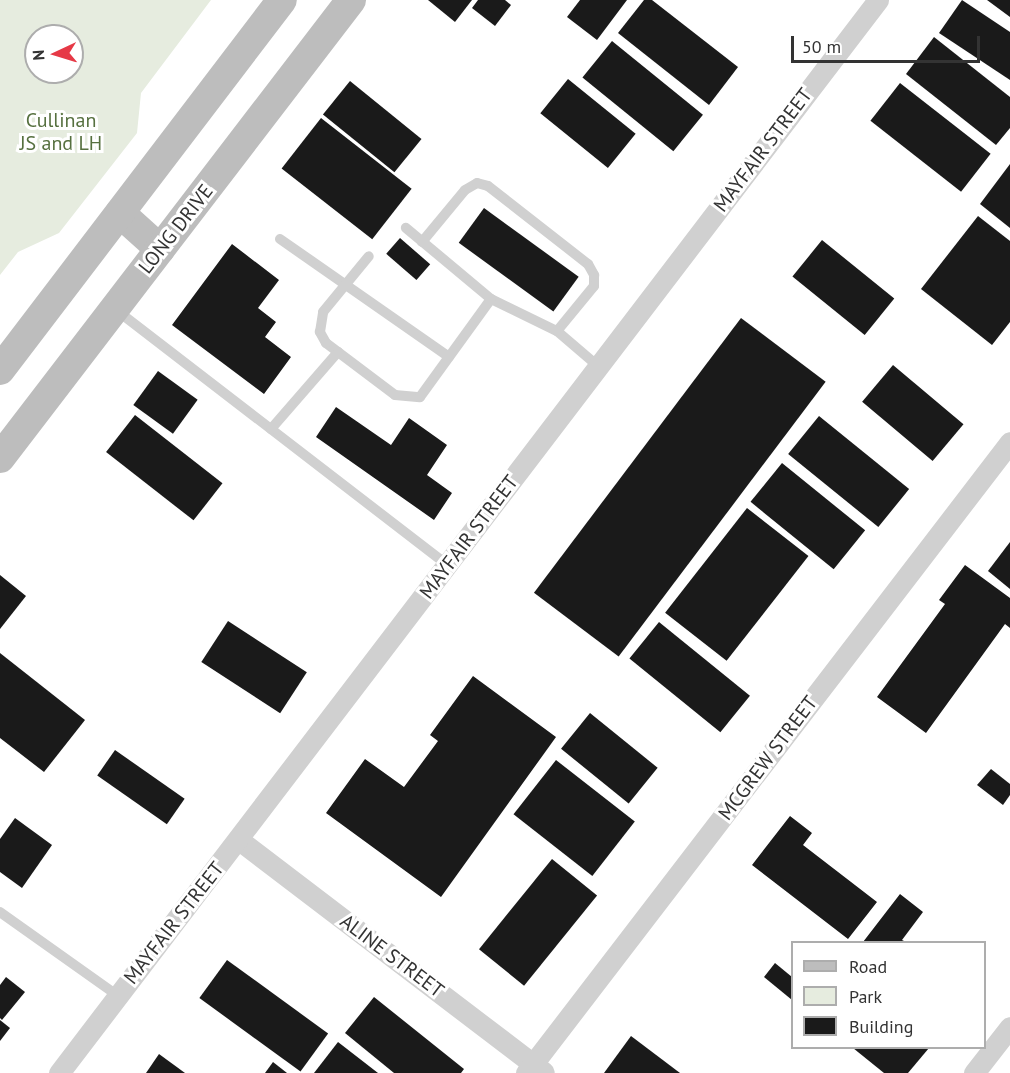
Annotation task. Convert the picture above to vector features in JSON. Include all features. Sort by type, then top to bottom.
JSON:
[{"type":"main road","points":[[0,370],[282,0]]},
{"type":"main road","name":"LONG DRIVE","points":[[0,458],[351,0]]},
{"type":"main road","points":[[120,213],[160,249]]},
{"type":"street","name":"MAYFAIR STREET","points":[[59,1073],[878,0]]},
{"type":"street","name":"MCGREW STREET","points":[[535,1070],[1010,442]]},
{"type":"street","name":"ALINE STREET","points":[[239,840],[535,1070]]},
{"type":"street","points":[[974,1073],[1010,1027]]},
{"type":"lane","points":[[422,242],[465,190],[477,183],[488,186],[588,264],[594,275],[594,286],[557,331]]},
{"type":"lane","points":[[406,228],[491,299],[557,331],[599,367]]},
{"type":"lane","points":[[280,239],[344,286],[449,357]]},
{"type":"lane","points":[[369,256],[323,312],[320,332],[326,343],[395,394],[420,397],[491,299]]},
{"type":"lane","points":[[115,308],[448,565]]},
{"type":"lane","points":[[271,429],[338,352]]},
{"type":"lane","points":[[0,912],[118,996]]},
{"type":"green space","name":"Cullinan JS and LH","points":[[0,0],[211,0],[141,93],[137,133],[59,233],[18,252],[0,275]]},
{"type":"building","points":[[428,0],[472,0],[455,22]]},
{"type":"building","points":[[478,0],[505,0],[511,5],[495,26],[472,8]]},
{"type":"building","points":[[580,0],[627,0],[597,40],[567,17]]},
{"type":"building","points":[[644,0],[652,0],[738,67],[709,105],[618,33]]},
{"type":"building","points":[[962,0],[1010,32],[1010,80],[939,33]]},
{"type":"building","points":[[987,0],[1010,0],[1010,17]]},
{"type":"building","points":[[934,37],[1010,97],[1010,128],[996,145],[906,74]]},
{"type":"building","points":[[612,41],[703,115],[673,151],[582,78]]},
{"type":"building","points":[[568,79],[636,134],[608,168],[540,113]]},
{"type":"building","points":[[350,81],[421,139],[394,172],[323,114]]},
{"type":"building","points":[[900,83],[991,154],[961,192],[870,121]]},
{"type":"building","points":[[321,118],[412,189],[372,239],[282,168]]},
{"type":"building","points":[[1010,164],[1010,228],[980,204]]},
{"type":"building","points":[[484,208],[579,277],[553,312],[459,243]]},
{"type":"building","points":[[978,216],[1010,241],[1010,322],[992,345],[921,289]]},
{"type":"building","points":[[400,238],[430,264],[416,280],[386,254]]},
{"type":"building","points":[[822,240],[894,299],[865,335],[792,277]]},
{"type":"building","points":[[232,244],[279,280],[258,308],[276,322],[265,337],[291,357],[264,394],[172,325]]},
{"type":"building","points":[[741,318],[826,382],[619,657],[534,593]]},
{"type":"building","points":[[893,365],[963,424],[933,461],[862,402]]},
{"type":"building","points":[[158,371],[198,400],[173,434],[133,405]]},
{"type":"building","points":[[336,407],[391,445],[409,418],[447,445],[427,475],[452,493],[434,520],[316,437]]},
{"type":"building","points":[[135,415],[222,483],[194,520],[106,452]]},
{"type":"building","points":[[819,416],[909,489],[878,527],[788,454]]},
{"type":"building","points":[[782,463],[865,530],[834,569],[751,502]]},
{"type":"building","points":[[747,508],[808,556],[727,661],[665,613]]},
{"type":"building","points":[[1010,542],[1010,589],[988,571]]},
{"type":"building","points":[[965,565],[1010,598],[1010,628],[1005,624],[926,733],[877,697],[945,604],[939,600]]},
{"type":"building","points":[[0,575],[26,596],[0,629]]},
{"type":"building","points":[[228,621],[307,672],[280,713],[201,662]]},
{"type":"building","points":[[659,622],[750,696],[720,732],[629,659]]},
{"type":"building","points":[[0,653],[85,720],[44,772],[0,738]]},
{"type":"building","points":[[473,676],[556,737],[441,897],[326,813],[365,759],[404,787],[438,741],[430,735]]},
{"type":"building","points":[[590,713],[658,768],[629,803],[561,749]]},
{"type":"building","points":[[115,750],[185,799],[167,824],[97,775]]},
{"type":"building","points":[[556,760],[635,822],[592,876],[514,814]]},
{"type":"building","points":[[991,769],[1010,784],[1010,795],[1003,805],[977,785]]},
{"type":"building","points":[[790,816],[812,833],[803,845],[877,902],[848,939],[752,865]]},
{"type":"building","points":[[15,818],[52,845],[22,888],[0,872],[0,839]]},
{"type":"building","points":[[552,859],[597,896],[524,986],[479,949]]},
{"type":"building","points":[[900,894],[923,912],[902,940],[904,941],[864,941]]},
{"type":"building","points":[[227,960],[328,1033],[301,1071],[199,998]]},
{"type":"building","points":[[775,963],[791,976],[791,999],[764,977]]},
{"type":"building","points":[[6,977],[25,992],[2,1020],[0,1018],[0,985]]},
{"type":"building","points":[[374,997],[464,1069],[461,1073],[394,1073],[345,1033]]},
{"type":"building","points":[[0,1020],[10,1028],[0,1041]]},
{"type":"building","points":[[631,1036],[680,1073],[604,1073]]},
{"type":"building","points":[[338,1042],[378,1073],[314,1073]]},
{"type":"building","points":[[854,1049],[928,1049],[908,1073],[884,1073]]},
{"type":"building","points":[[159,1054],[185,1073],[146,1073]]},
{"type":"building","points":[[273,1062],[287,1073],[265,1073]]}]
